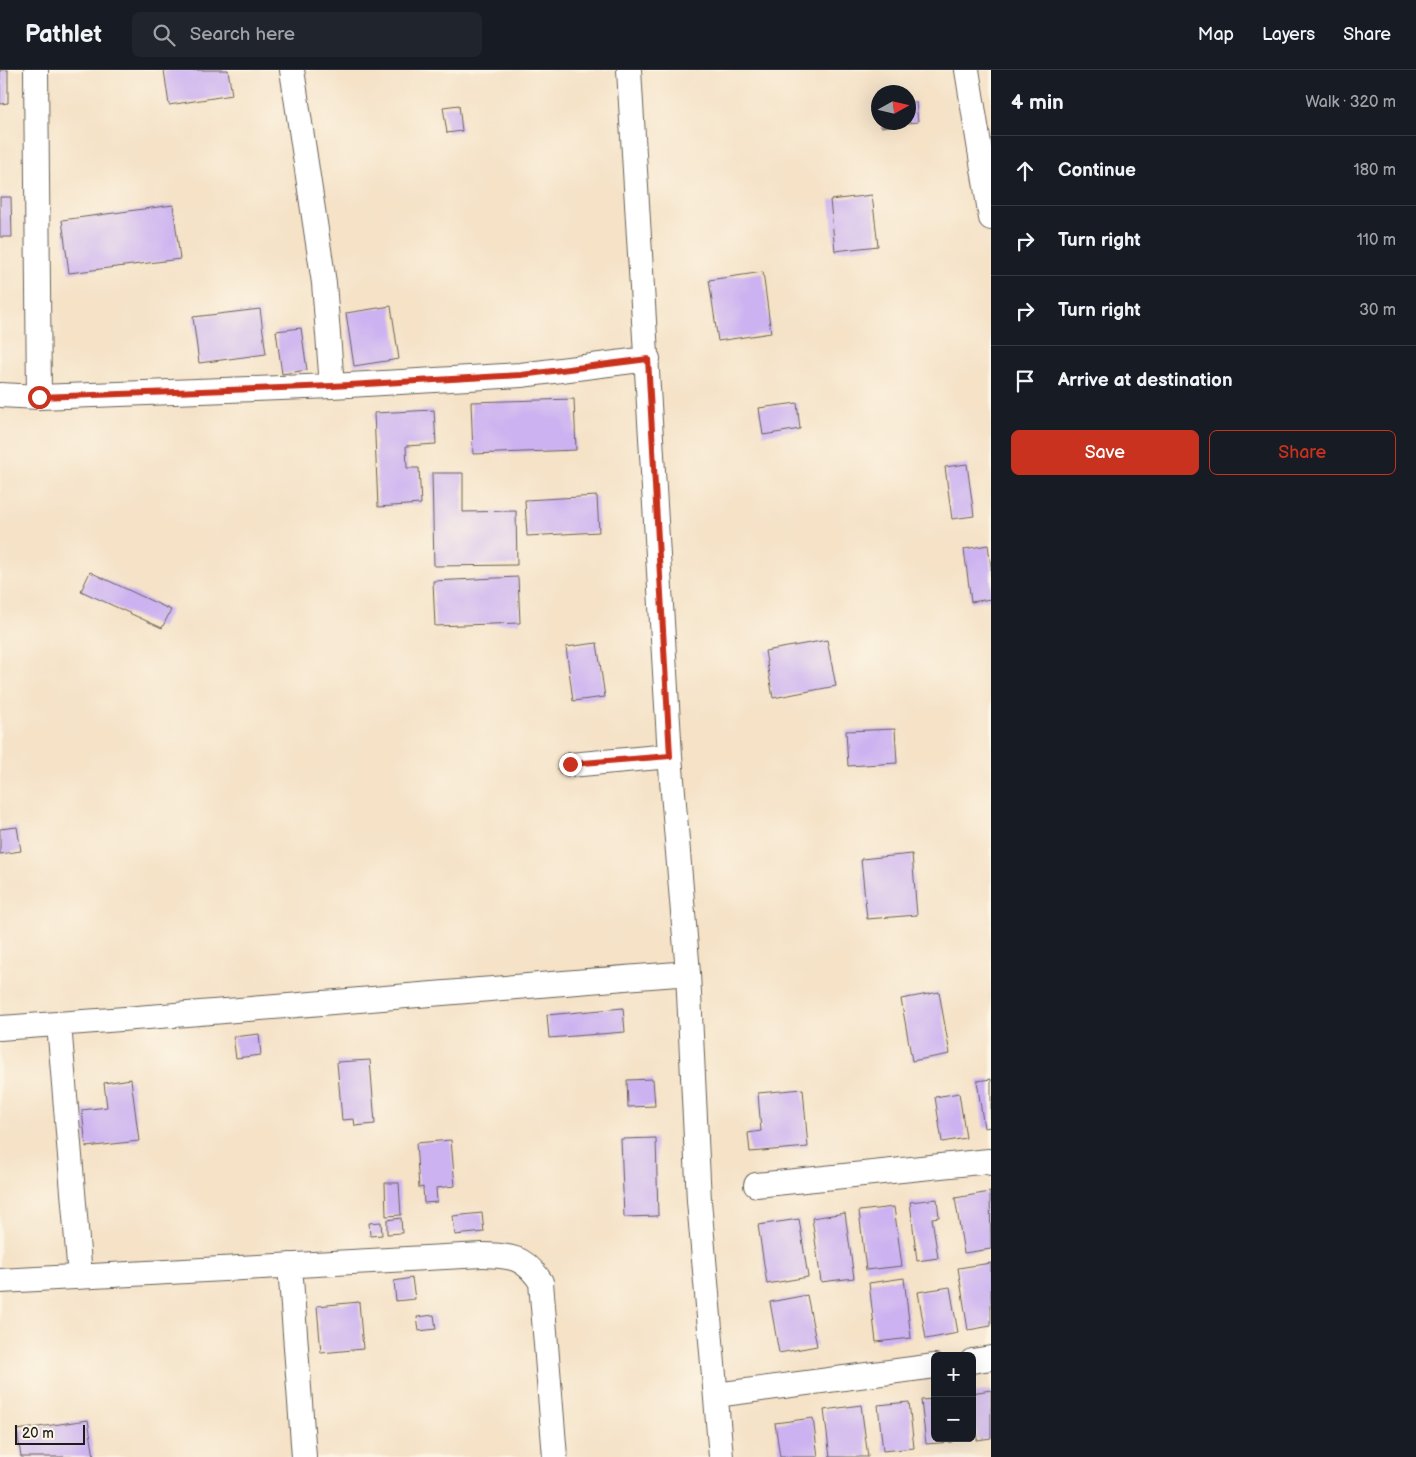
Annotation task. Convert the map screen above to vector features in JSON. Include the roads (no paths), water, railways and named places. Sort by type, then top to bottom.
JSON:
[{"type":"street","points":[[36,70],[39,397]]},
{"type":"street","points":[[292,70],[324,284],[332,386]]},
{"type":"street","points":[[629,70],[648,359],[670,756],[688,973],[699,1200],[721,1457]]},
{"type":"street","points":[[967,70],[991,218]]},
{"type":"street","points":[[0,395],[39,397],[332,386],[521,375],[648,359]]},
{"type":"street","points":[[570,764],[670,756]]},
{"type":"street","points":[[0,1028],[285,1005],[371,1001],[688,973]]},
{"type":"street","points":[[59,1024],[80,1276]]},
{"type":"street","points":[[756,1185],[954,1164],[990,1161],[991,1163]]},
{"type":"street","points":[[0,1281],[482,1255],[506,1256],[518,1259],[531,1267],[541,1282],[556,1457]]},
{"type":"street","points":[[290,1265],[304,1457]]},
{"type":"street","points":[[976,1360],[991,1358]]},
{"type":"street","points":[[716,1395],[931,1367]]}]
